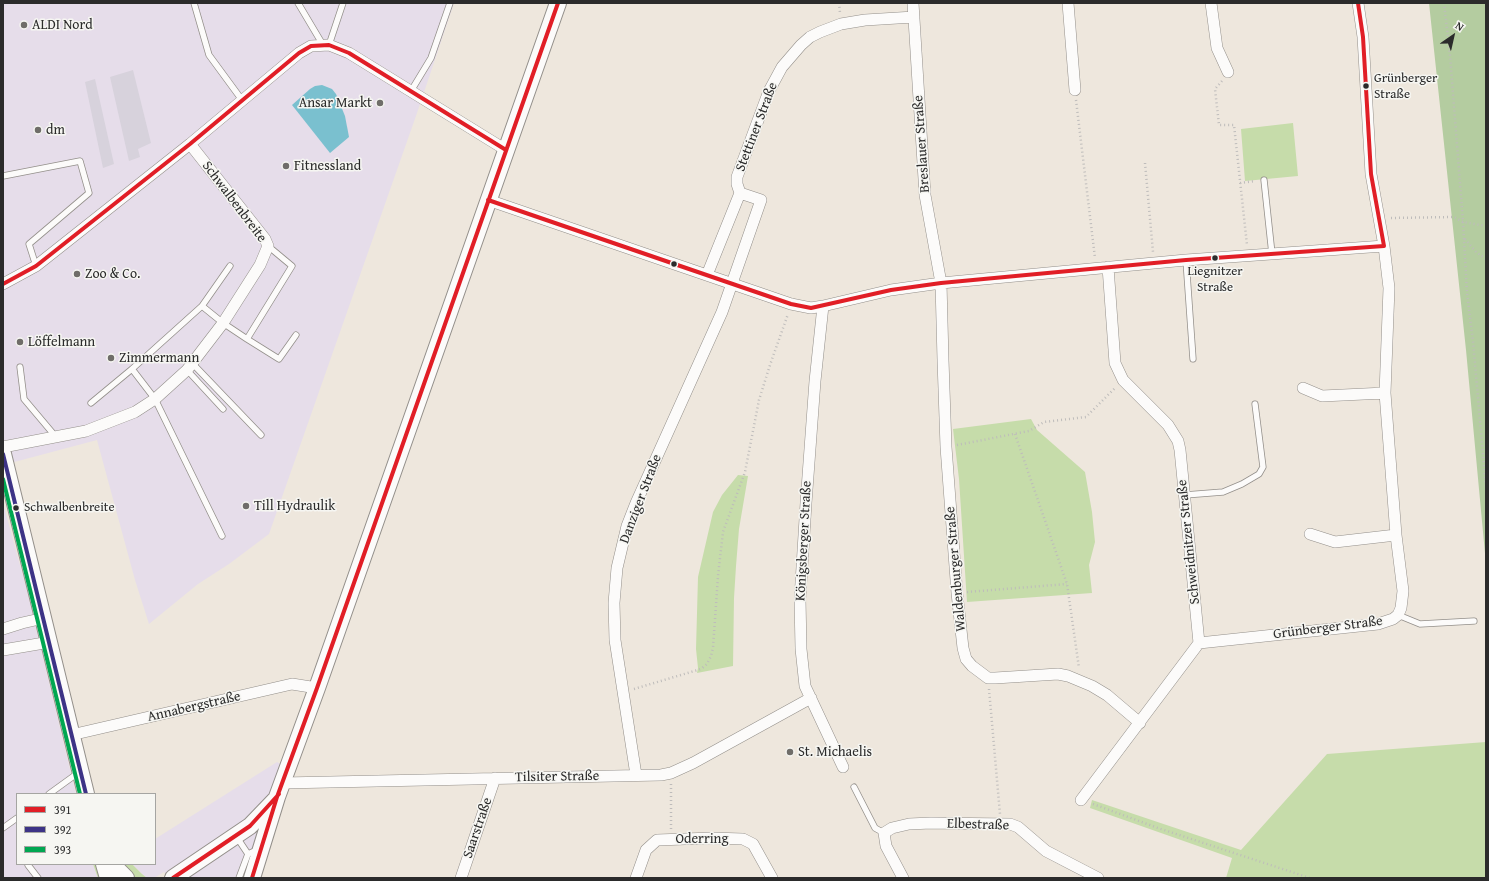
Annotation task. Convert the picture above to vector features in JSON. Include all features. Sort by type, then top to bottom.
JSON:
[{"type":"main road","points":[[252,878],[280,790],[558,3]]},
{"type":"main road","points":[[3,454],[86,793]]},
{"type":"main road","points":[[173,878],[250,826],[280,790]]},
{"type":"main road","points":[[104,865],[108,878]]},
{"type":"main road","points":[[113,865],[126,878]]},
{"type":"street","name":"Breslauer Straße","points":[[913,3],[925,195],[941,283]]},
{"type":"street","points":[[1068,3],[1075,90]]},
{"type":"street","points":[[1211,3],[1217,48],[1228,72]]},
{"type":"street","name":"Grünberger Straße","points":[[1199,643],[1378,624],[1393,620],[1398,615],[1401,608],[1403,591],[1396,535],[1385,393],[1389,288],[1384,246],[1371,174],[1363,37],[1358,3]]},
{"type":"street","name":"Stettiner Straße","points":[[740,193],[737,184],[737,176],[768,91],[782,67],[801,45],[810,37],[842,24],[865,20],[914,17]]},
{"type":"street","points":[[3,284],[36,266],[190,144],[299,52],[311,46],[326,45],[349,53],[506,150]]},
{"type":"street","name":"Schwalbenbreite","points":[[3,447],[86,431],[135,412],[155,399],[189,367],[223,323],[260,265],[268,246],[261,232],[190,144]]},
{"type":"street","points":[[707,275],[740,193]]},
{"type":"street","name":"Danziger Straße","points":[[636,775],[615,640],[614,603],[617,568],[627,526],[636,503],[722,312],[761,200],[740,193]]},
{"type":"street","points":[[488,200],[732,284],[792,304],[812,308],[891,290],[941,283],[1186,260],[1384,246]]},
{"type":"street","name":"Schweidnitzer Straße","points":[[1108,267],[1115,363],[1123,380],[1168,425],[1174,434],[1180,450],[1199,643]]},
{"type":"street","name":"Waldenburger Straße","points":[[941,283],[946,447],[957,593],[963,648],[966,659],[972,666],[988,678]]},
{"type":"street","name":"Königsberger Straße","points":[[823,306],[814,389],[800,606],[800,649],[806,686],[843,767]]},
{"type":"street","points":[[1303,388],[1322,396],[1385,393]]},
{"type":"street","points":[[1310,534],[1335,542],[1396,535]]},
{"type":"street","points":[[3,629],[44,618]]},
{"type":"street","points":[[3,650],[50,642]]},
{"type":"street","points":[[1081,800],[1199,643]]},
{"type":"street","points":[[988,678],[1058,674],[1068,676],[1081,681],[1107,696],[1140,723]]},
{"type":"street","name":"Annabergstraße","points":[[71,735],[292,684],[317,688]]},
{"type":"street","name":"Tilsiter Straße","points":[[280,790],[495,778],[661,775],[671,773],[693,763],[811,698]]},
{"type":"street","name":"Saarstraße","points":[[461,878],[495,778]]},
{"type":"street","name":"Elbestraße","points":[[888,831],[910,824],[1010,824],[1018,827],[1046,851],[1098,878]]},
{"type":"street","points":[[888,831],[886,846],[903,878]]},
{"type":"street","name":"Oderring","points":[[636,878],[648,846],[657,840],[712,838],[743,840],[749,842],[756,848],[772,878]]},
{"type":"lane","points":[[194,3],[209,55],[242,100]]},
{"type":"lane","points":[[298,3],[326,45]]},
{"type":"lane","points":[[326,45],[343,3]]},
{"type":"lane","points":[[411,91],[434,52],[450,3]]},
{"type":"lane","points":[[3,176],[80,161],[89,193],[29,244],[36,266]]},
{"type":"lane","points":[[1264,180],[1272,254]]},
{"type":"lane","points":[[247,339],[292,266],[268,246]]},
{"type":"lane","points":[[1186,260],[1193,359]]},
{"type":"lane","points":[[91,403],[202,306],[230,266]]},
{"type":"lane","points":[[202,306],[223,323],[279,359],[296,335]]},
{"type":"lane","points":[[20,367],[24,399],[56,438]]},
{"type":"lane","points":[[189,367],[223,409]]},
{"type":"lane","points":[[189,367],[261,435]]},
{"type":"lane","points":[[132,368],[155,399],[222,536]]},
{"type":"lane","points":[[1185,495],[1223,492],[1242,484],[1259,474],[1262,467],[1255,404]]},
{"type":"lane","points":[[1398,615],[1420,624],[1474,621]]},
{"type":"lane","points":[[50,793],[81,771]]},
{"type":"lane","points":[[854,787],[875,828],[888,831]]},
{"type":"lane","points":[[3,828],[16,819]]},
{"type":"lane","points":[[236,836],[248,854]]},
{"type":"lane","points":[[239,878],[248,854],[263,847]]},
{"type":"lane","points":[[28,865],[38,878]]},
{"type":"path","points":[[1444,3],[1450,55],[1464,222],[1467,294],[1473,341],[1486,489]]},
{"type":"path","points":[[1228,72],[1214,89],[1219,125],[1234,125],[1248,255]]},
{"type":"path","points":[[1075,90],[1096,269]]},
{"type":"path","points":[[1145,163],[1154,263]]},
{"type":"path","points":[[1240,183],[1264,180]]},
{"type":"path","points":[[1378,219],[1454,217],[1464,222],[1486,226]]},
{"type":"path","points":[[1464,239],[1476,252],[1486,259]]},
{"type":"path","points":[[646,685],[701,668],[707,664],[711,656],[714,648],[718,576],[723,532],[745,472],[756,414],[766,377],[792,304]]},
{"type":"path","points":[[946,447],[1029,431],[1044,422],[1086,417],[1123,380]]},
{"type":"path","points":[[1015,434],[1067,584],[1081,681]]},
{"type":"path","points":[[957,593],[1067,584]]},
{"type":"path","points":[[988,678],[1001,824]]},
{"type":"path","points":[[670,839],[671,773]]},
{"type":"path","points":[[1081,800],[1158,828],[1310,878]]},
{"type":"shaded area","points":[[3,3],[454,3],[417,113],[269,534],[229,564],[198,584],[149,624],[135,580],[97,440],[3,465]]},
{"type":"shaded area","points":[[133,70],[151,143],[138,149],[140,157],[129,161],[110,77]]},
{"type":"shaded area","points":[[95,79],[114,164],[103,168],[85,82]]},
{"type":"shaded area","points":[[3,503],[27,591],[76,793],[16,793],[16,865],[93,865],[98,878],[3,878]]},
{"type":"shaded area","points":[[277,762],[295,772],[258,878],[169,878],[164,872],[154,878],[147,878],[133,865],[156,865],[156,838]]},
{"type":"green space","points":[[1429,3],[1486,3],[1486,564],[1466,350]]},
{"type":"green space","points":[[1293,123],[1298,176],[1245,181],[1241,129]]},
{"type":"green space","points":[[1031,419],[1037,430],[1085,472],[1092,512],[1095,542],[1089,565],[1092,593],[967,602],[959,479],[953,429]]},
{"type":"green space","points":[[738,475],[748,476],[739,529],[736,566],[733,666],[697,673],[698,668],[696,649],[698,577],[713,512],[722,495]]},
{"type":"green space","points":[[1486,742],[1486,878],[1226,878],[1232,858],[1090,808],[1092,800],[1241,850],[1327,754]]},
{"type":"green space","points":[[93,865],[133,865],[147,878],[98,878]]},
{"type":"water","points":[[322,85],[332,89],[336,94],[345,116],[349,137],[330,153],[292,105],[310,89],[315,86]]},
{"type":"transit line","name":"391","points":[[252,878],[277,797],[317,688],[558,3]]},
{"type":"transit line","name":"391","points":[[1358,3],[1363,37],[1371,174],[1384,246]]},
{"type":"transit line","name":"391","points":[[3,284],[36,266],[190,144],[299,53],[311,46],[329,45],[349,53],[506,150]]},
{"type":"transit line","name":"391","points":[[488,200],[791,304],[811,308],[891,290],[941,283],[1186,260],[1384,246]]},
{"type":"transit line","name":"392","points":[[3,454],[86,793]]},
{"type":"transit line","name":"393","points":[[3,479],[80,793]]},
{"type":"transit line","name":"391","points":[[173,878],[250,826],[279,794]]},
{"type":"place","name":"ALDI Nord","points":[[24,25]]},
{"type":"place","name":"Grünberger Straße","points":[[1366,86]]},
{"type":"place","name":"Ansar Markt","points":[[380,103]]},
{"type":"place","name":"dm","points":[[38,130]]},
{"type":"place","name":"Fitnessland","points":[[286,166]]},
{"type":"place","name":"Liegnitzer Straße","points":[[1215,258]]},
{"type":"place","name":"Zoo & Co.","points":[[77,274]]},
{"type":"place","name":"Löffelmann","points":[[20,342]]},
{"type":"place","name":"Zimmermann","points":[[111,358]]},
{"type":"place","name":"Till Hydraulik","points":[[246,506]]},
{"type":"place","name":"Schwalbenbreite","points":[[16,508]]},
{"type":"place","name":"St. Michaelis","points":[[790,752]]}]
